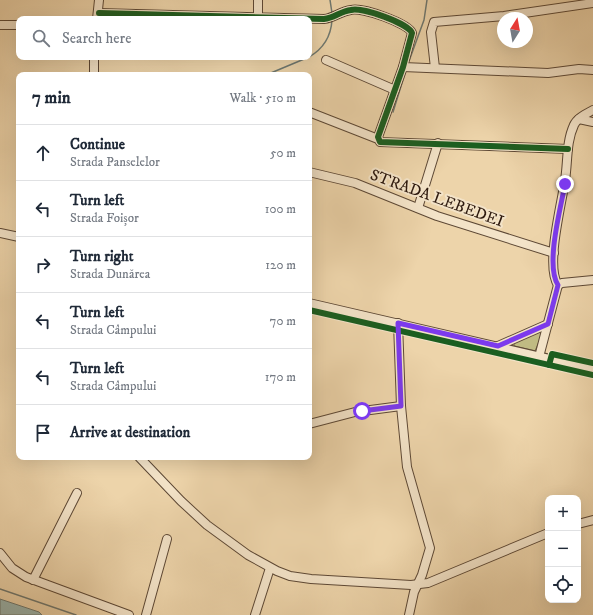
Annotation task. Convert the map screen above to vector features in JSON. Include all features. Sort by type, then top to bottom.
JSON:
[{"type":"street","points":[[99,0],[98,16],[258,16],[258,0]]},
{"type":"street","points":[[435,68],[431,32],[434,22],[490,18],[593,3]]},
{"type":"street","points":[[312,18],[324,19],[358,9],[405,25],[411,31],[412,36],[403,67],[378,139]]},
{"type":"street","points":[[0,25],[16,26]]},
{"type":"street","points":[[94,60],[94,72]]},
{"type":"street","points":[[326,60],[395,90]]},
{"type":"street","points":[[403,67],[548,73],[579,69],[593,70]]},
{"type":"street","points":[[539,357],[558,285],[554,277],[556,224],[564,189],[568,149],[572,130],[579,119],[593,110]]},
{"type":"street","points":[[312,113],[378,139],[383,143],[438,143],[568,149]]},
{"type":"street","points":[[579,119],[593,122]]},
{"type":"street","points":[[418,208],[438,143]]},
{"type":"street","name":"STRADA LEBEDEI","points":[[312,173],[359,185],[418,208],[554,253]]},
{"type":"street","points":[[0,233],[16,236]]},
{"type":"street","points":[[558,285],[562,283],[593,280]]},
{"type":"street","points":[[312,304],[498,346],[539,357],[593,368]]},
{"type":"street","points":[[398,323],[401,406],[408,467],[429,544],[428,558],[417,585],[409,615]]},
{"type":"street","points":[[498,346],[548,324]]},
{"type":"street","points":[[312,423],[355,412],[401,406]]},
{"type":"street","points":[[142,460],[181,501],[207,525],[248,555],[270,568],[290,576],[311,579],[417,585],[433,582],[545,534]]},
{"type":"street","points":[[33,580],[77,493]]},
{"type":"street","points":[[581,523],[593,520]]},
{"type":"street","points":[[146,615],[167,539]]},
{"type":"street","points":[[0,553],[15,571],[33,580],[129,615]]},
{"type":"street","points":[[255,615],[270,568]]},
{"type":"shaded area","points":[[541,331],[543,332],[535,351],[514,346],[514,342]]},
{"type":"water","points":[[0,599],[39,612],[42,615],[0,615]]},
{"type":"waterway","points":[[330,0],[332,13]]},
{"type":"waterway","points":[[409,61],[424,20],[427,0]]},
{"type":"waterway","points":[[312,55],[322,46],[328,37],[332,20]]},
{"type":"waterway","points":[[273,72],[302,60]]},
{"type":"waterway","points":[[393,112],[406,70]]},
{"type":"waterway","points":[[0,589],[76,615]]},
{"type":"cycle path","points":[[312,19],[324,19],[351,10],[365,11],[394,21],[409,29],[412,33],[403,67],[378,137],[380,142],[568,149]]},
{"type":"cycle path","points":[[99,13],[212,16]]},
{"type":"cycle path","points":[[312,311],[593,375]]},
{"type":"cycle path","points":[[549,365],[552,354],[593,363]]},
{"type":"route","points":[[362,411],[401,406],[398,323],[498,346],[548,324],[553,312],[555,292],[558,285],[554,277],[556,224],[565,184]]}]
